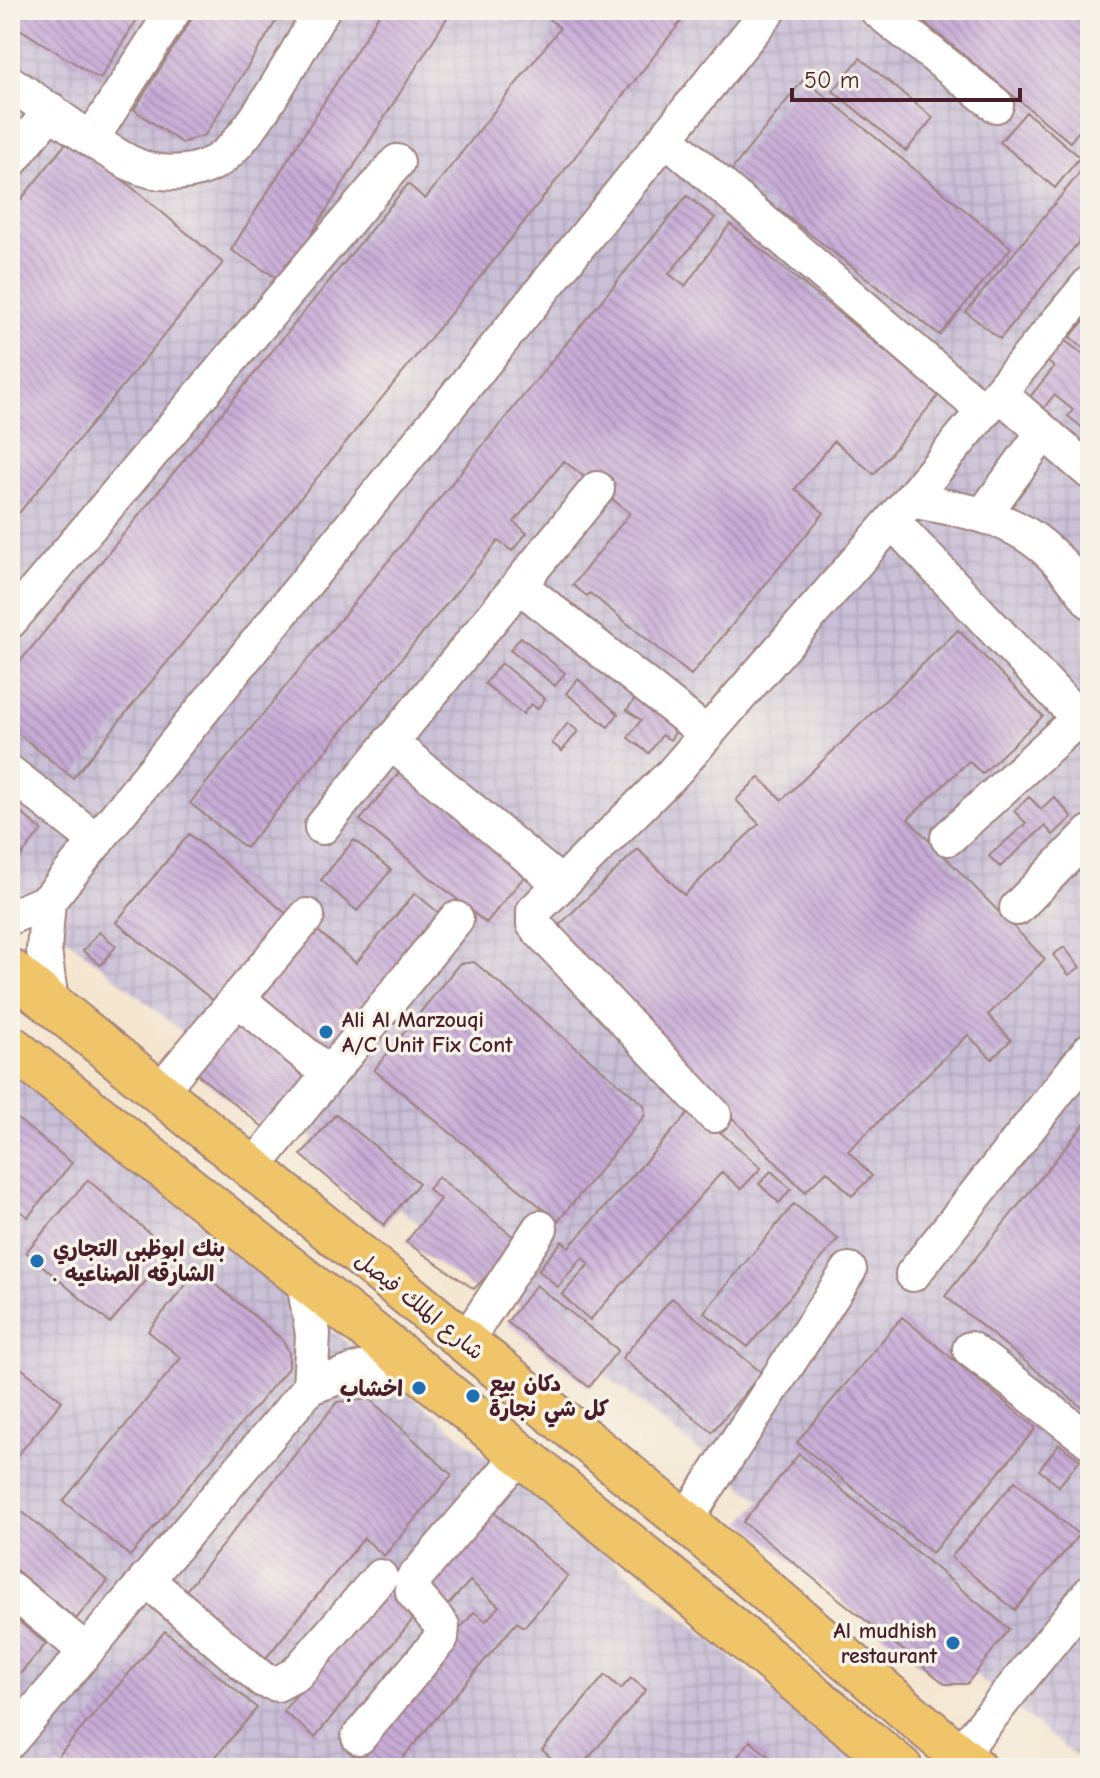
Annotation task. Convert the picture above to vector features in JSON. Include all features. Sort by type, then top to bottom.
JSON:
[{"type":"main road","name":"شارع الملك فيصل","points":[[10,970],[685,1521],[966,1762]]},
{"type":"main road","points":[[10,1046],[416,1368],[901,1768]]},
{"type":"street","points":[[92,138],[174,10]]},
{"type":"street","points":[[10,83],[129,163],[159,173],[189,172],[218,161],[240,140],[322,10]]},
{"type":"street","points":[[10,917],[48,901],[769,10]]},
{"type":"street","points":[[877,10],[996,105]]},
{"type":"street","points":[[10,162],[51,110]]},
{"type":"street","points":[[666,138],[992,402],[1044,432],[1090,472]]},
{"type":"street","points":[[10,621],[397,162]]},
{"type":"street","points":[[714,1115],[534,924],[534,911],[642,806],[707,734],[901,511],[1090,283]]},
{"type":"street","points":[[984,514],[1044,432]]},
{"type":"street","points":[[322,827],[597,489]]},
{"type":"street","points":[[901,511],[984,514],[1035,539],[1057,557],[1090,601]]},
{"type":"street","points":[[901,511],[1086,719],[948,838]]},
{"type":"street","points":[[519,585],[707,734]]},
{"type":"street","points":[[390,742],[561,884]]},
{"type":"street","points":[[10,773],[97,841]]},
{"type":"street","points":[[1017,908],[1090,833]]},
{"type":"street","points":[[48,901],[44,950],[51,1003]]},
{"type":"street","points":[[158,1093],[307,916]]},
{"type":"street","points":[[252,1169],[456,919]]},
{"type":"street","points":[[237,998],[329,1074]]},
{"type":"street","points":[[913,1274],[1090,1050]]},
{"type":"street","points":[[465,1342],[540,1228]]},
{"type":"street","points":[[685,1521],[849,1270]]},
{"type":"street","points":[[304,1282],[313,1334],[310,1387]]},
{"type":"street","points":[[970,1349],[1090,1441]]},
{"type":"street","points":[[15,1724],[86,1651],[310,1387],[361,1369],[416,1368]]},
{"type":"street","points":[[359,1737],[441,1638],[442,1626],[413,1592],[412,1581],[521,1454]]},
{"type":"street","points":[[146,1579],[263,1680],[277,1684],[291,1680],[380,1577]]},
{"type":"street","points":[[10,1589],[86,1651]]},
{"type":"street","points":[[966,1762],[1090,1593]]},
{"type":"shaded area","points":[[10,10],[1090,10],[1090,1768],[10,892]]},
{"type":"shaded area","points":[[10,1067],[866,1768],[10,1768]]},
{"type":"building","points":[[10,10],[143,10],[100,79],[10,23]]},
{"type":"building","points":[[197,10],[283,10],[205,135],[182,143],[134,110]]},
{"type":"building","points":[[382,10],[452,10],[282,281],[231,250]]},
{"type":"building","points":[[538,10],[690,10],[498,255],[73,778],[10,727],[10,674],[408,184],[425,199],[560,28]]},
{"type":"building","points":[[909,10],[1090,10],[1090,117],[1070,142]]},
{"type":"building","points":[[860,58],[933,118],[906,151],[833,91]]},
{"type":"building","points":[[804,79],[1011,248],[940,335],[730,172]]},
{"type":"building","points":[[1026,112],[1080,157],[1055,188],[1000,142]]},
{"type":"building","points":[[71,137],[223,263],[10,524],[10,213]]},
{"type":"building","points":[[1090,160],[1090,228],[1000,339],[966,312]]},
{"type":"building","points":[[687,196],[715,218],[669,274],[685,286],[730,224],[939,395],[874,474],[834,441],[795,489],[824,513],[691,675],[590,593],[587,596],[573,585],[630,513],[564,461],[514,522],[527,533],[512,551],[498,541],[246,848],[190,803]]},
{"type":"building","points":[[1090,314],[1090,354],[1070,337]]},
{"type":"building","points":[[1063,339],[1090,360],[1087,392],[1090,395],[1090,434],[1068,416],[1073,410],[1054,395],[1043,409],[1029,398],[1054,367],[1046,360]]},
{"type":"building","points":[[958,630],[1043,716],[982,774],[969,761],[908,819],[1045,959],[988,1015],[1011,1040],[992,1059],[968,1035],[848,1151],[872,1176],[852,1196],[827,1171],[805,1192],[551,933],[638,849],[684,895],[759,824],[736,800],[759,777],[782,800]]},
{"type":"building","points":[[521,637],[565,673],[555,686],[510,650]]},
{"type":"building","points":[[501,663],[545,699],[537,709],[531,704],[523,714],[485,684]]},
{"type":"building","points":[[578,679],[618,714],[608,727],[566,693]]},
{"type":"building","points":[[637,696],[679,726],[670,740],[662,735],[649,753],[628,738],[641,720],[627,710]]},
{"type":"building","points":[[568,723],[578,731],[562,751],[552,743]]},
{"type":"building","points":[[403,768],[529,871],[486,923],[360,820]]},
{"type":"building","points":[[1029,797],[1041,809],[1054,797],[1072,817],[1053,835],[1045,826],[1000,867],[989,856],[1026,823],[1014,811]]},
{"type":"building","points":[[10,804],[42,830],[10,870]]},
{"type":"building","points":[[189,834],[288,915],[215,1002],[116,922]]},
{"type":"building","points":[[354,840],[391,870],[357,911],[321,880]]},
{"type":"building","points":[[415,893],[446,919],[325,1061],[246,995],[307,922],[356,963]]},
{"type":"building","points":[[99,932],[116,946],[101,965],[83,951]]},
{"type":"building","points":[[1064,947],[1080,967],[1069,975],[1053,955]]},
{"type":"building","points":[[474,962],[644,1105],[645,1115],[558,1221],[374,1070],[459,964]]},
{"type":"building","points":[[242,1008],[323,1073],[273,1135],[192,1070]]},
{"type":"building","points":[[693,1108],[761,1168],[741,1189],[722,1172],[590,1320],[562,1295],[589,1264],[582,1258],[558,1287],[538,1270],[562,1241],[569,1247]]},
{"type":"building","points":[[10,1113],[72,1163],[28,1217],[10,1203]]},
{"type":"building","points":[[336,1114],[419,1183],[384,1225],[301,1155]]},
{"type":"building","points":[[1090,1117],[1090,1414],[945,1296]]},
{"type":"building","points":[[771,1171],[791,1189],[779,1203],[759,1184]]},
{"type":"building","points":[[438,1177],[519,1241],[474,1289],[406,1242],[440,1199],[428,1189]]},
{"type":"building","points":[[88,1180],[171,1252],[110,1323],[26,1252]]},
{"type":"building","points":[[794,1204],[838,1239],[748,1347],[704,1312]]},
{"type":"building","points":[[198,1270],[283,1340],[289,1353],[289,1367],[130,1556],[63,1501],[181,1358],[148,1331]]},
{"type":"building","points":[[536,1285],[618,1350],[589,1387],[507,1322]]},
{"type":"building","points":[[672,1298],[762,1373],[712,1432],[622,1358]]},
{"type":"building","points":[[902,1317],[1036,1428],[932,1553],[797,1442]]},
{"type":"building","points":[[10,1359],[62,1401],[10,1465]]},
{"type":"building","points":[[370,1399],[452,1475],[384,1556],[364,1538],[266,1658],[184,1593],[337,1402]]},
{"type":"building","points":[[1059,1444],[1080,1460],[1059,1486],[1039,1470]]},
{"type":"building","points":[[799,1454],[1009,1629],[967,1684],[945,1684],[743,1522]]},
{"type":"building","points":[[1015,1481],[1079,1535],[1015,1610],[951,1557]]},
{"type":"building","points":[[10,1502],[108,1581],[76,1619],[10,1565]]},
{"type":"building","points":[[482,1502],[568,1576],[524,1627],[517,1622],[394,1768],[354,1768],[347,1762],[474,1612],[486,1621],[499,1606],[470,1581],[445,1608],[424,1590]]},
{"type":"building","points":[[388,1585],[420,1611],[315,1737],[283,1711]]},
{"type":"building","points":[[10,1614],[46,1644],[19,1675],[10,1667]]},
{"type":"building","points":[[165,1631],[257,1708],[206,1768],[48,1768]]},
{"type":"building","points":[[605,1675],[621,1689],[631,1678],[646,1690],[580,1768],[563,1768],[542,1750]]},
{"type":"building","points":[[750,1741],[771,1758],[763,1768],[745,1768],[735,1760]]},
{"type":"place","name":"Ali Al Marzouqi A/C Unit Fix Cont","points":[[326,1032]]},
{"type":"place","name":"بنك ابوظبي التجاري . الشارقه الصناعيه","points":[[37,1261]]},
{"type":"place","name":"اخشاب","points":[[419,1388]]},
{"type":"place","name":"دكان بيع كل شي نجارة","points":[[473,1396]]},
{"type":"place","name":"Al mudhish restaurant","points":[[953,1643]]}]
